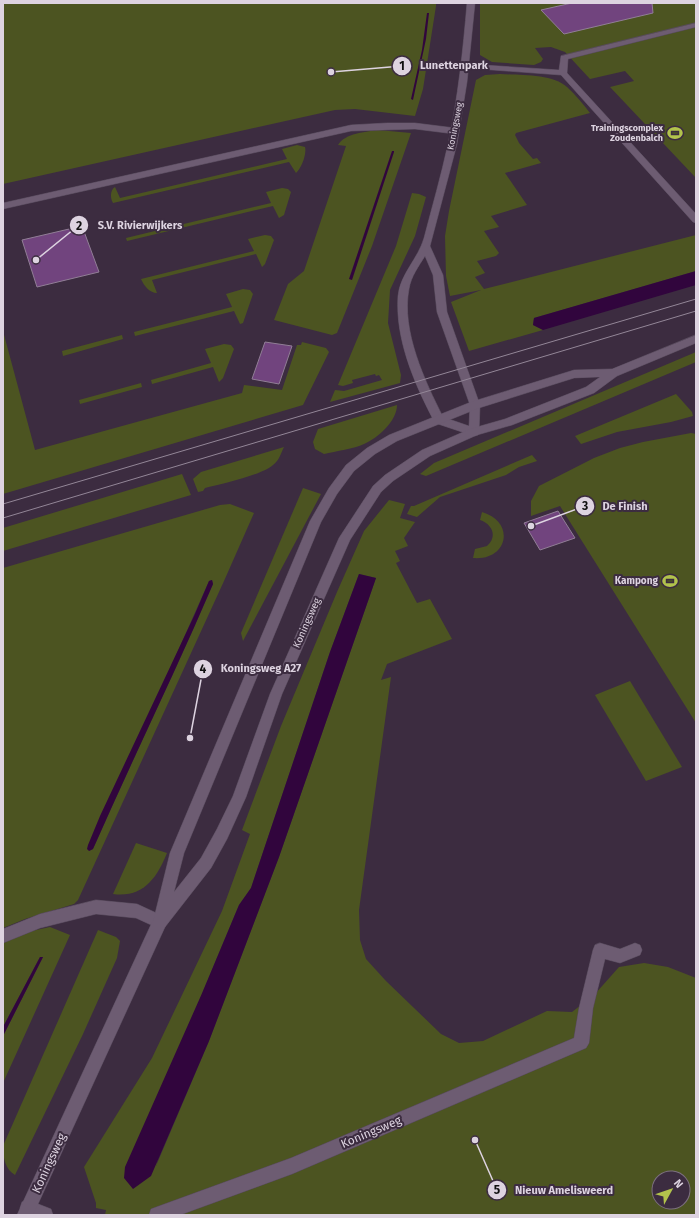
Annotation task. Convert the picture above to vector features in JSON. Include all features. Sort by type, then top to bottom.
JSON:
[{"type":"main road","name":"Koningsweg","points":[[45,1215],[27,1211],[160,922],[177,853],[316,521],[333,491],[350,468],[371,451],[393,438],[439,420],[425,392],[414,362],[405,330],[403,294],[407,276],[426,246],[455,131],[466,67],[471,3]]},
{"type":"main road","points":[[563,73],[564,58],[696,25]]},
{"type":"main road","points":[[438,64],[563,73],[696,220]]},
{"type":"main road","points":[[3,206],[351,128],[415,126],[455,131]]},
{"type":"main road","points":[[426,246],[438,275],[442,312],[475,405],[474,432],[439,420]]},
{"type":"main road","points":[[439,420],[475,405],[574,374],[613,373],[696,339]]},
{"type":"main road","name":"Koningsweg","points":[[160,922],[206,863],[239,797],[276,694],[350,530],[377,490],[389,478],[426,453],[474,432],[508,422],[590,390],[613,373]]},
{"type":"main road","points":[[3,936],[40,921],[96,907],[137,911],[160,922]]},
{"type":"main road","name":"Koningsweg","points":[[157,1215],[292,1166],[581,1042],[586,1008],[600,950],[620,956],[635,950]]},
{"type":"green space","points":[[3,3],[436,3],[436,6],[423,89],[415,116],[355,109],[335,110],[3,184]]},
{"type":"green space","name":"Trainingscomplex Zoudenbalch","points":[[480,3],[696,3],[696,178],[610,87],[634,81],[625,71],[590,79],[565,52],[551,47],[535,48],[543,59],[541,62],[534,65],[492,62],[480,55]]},
{"type":"green space","points":[[500,74],[545,77],[561,83],[573,93],[590,113],[516,133],[515,135],[519,143],[533,159],[537,158],[541,163],[505,173],[527,205],[491,216],[499,227],[484,231],[499,253],[496,256],[477,261],[485,273],[475,277],[484,289],[696,235],[696,271],[534,318],[533,325],[543,330],[469,351],[451,302],[481,290],[450,296],[446,276],[445,236],[476,80],[485,75]]},
{"type":"green space","points":[[378,130],[411,133],[372,246],[337,333],[332,335],[274,320],[288,284],[304,271],[346,146],[338,145],[341,141],[351,136],[362,132]]},
{"type":"green space","points":[[297,145],[305,147],[305,153],[300,168],[296,173],[289,162],[113,203],[111,199],[111,192],[115,187],[120,198],[287,159],[282,149]]},
{"type":"green space","points":[[282,188],[288,189],[291,192],[284,215],[279,218],[273,206],[127,241],[126,238],[271,203],[266,192]]},
{"type":"green space","points":[[412,193],[426,197],[415,236],[390,290],[388,323],[401,375],[400,383],[330,402],[335,390],[344,391],[382,380],[379,375],[376,376],[375,374],[352,380],[353,383],[343,386],[338,385],[396,246]]},
{"type":"green space","points":[[265,235],[271,236],[274,240],[265,264],[262,267],[256,254],[152,280],[157,293],[148,289],[141,279],[254,251],[248,239]]},
{"type":"green space","points":[[243,289],[250,290],[253,294],[243,323],[240,324],[234,311],[135,336],[134,332],[232,307],[226,294]]},
{"type":"green space","points":[[3,331],[35,450],[242,393],[244,385],[282,390],[297,345],[301,345],[302,342],[326,348],[329,352],[303,405],[3,494]]},
{"type":"green space","points":[[122,335],[123,339],[63,356],[62,351]]},
{"type":"green space","points":[[224,344],[231,345],[234,349],[223,378],[219,382],[213,367],[152,384],[151,380],[211,363],[205,349]]},
{"type":"green space","points":[[696,352],[696,362],[426,476],[420,474],[434,463]]},
{"type":"green space","points":[[141,383],[142,387],[80,404],[79,400]]},
{"type":"green space","points":[[676,394],[692,412],[693,416],[671,422],[617,432],[581,444],[575,436]]},
{"type":"green space","points":[[397,405],[394,417],[390,423],[375,438],[360,446],[324,454],[315,449],[313,442],[318,429]]},
{"type":"green space","points":[[691,433],[696,434],[696,723],[560,506],[531,516],[531,501],[539,486],[594,458],[620,448]]},
{"type":"green space","points":[[284,447],[280,457],[268,469],[241,479],[205,488],[203,491],[198,492],[193,479],[201,472]]},
{"type":"green space","points":[[532,455],[537,461],[519,467],[506,475],[440,497],[417,517],[407,514],[411,506]]},
{"type":"green space","points":[[182,474],[191,495],[3,551],[3,528]]},
{"type":"green space","points":[[303,488],[321,494],[243,641],[241,633]]},
{"type":"green space","points":[[389,500],[405,504],[400,518],[415,522],[404,538],[408,546],[395,551],[400,561],[396,563],[417,603],[430,599],[452,639],[387,664],[381,680],[391,677],[359,910],[360,940],[366,959],[386,981],[441,1034],[459,1043],[483,1041],[547,1011],[572,1012],[595,994],[619,967],[644,963],[668,967],[696,978],[696,1215],[105,1215],[106,1210],[96,1208],[96,1203],[84,1167],[152,1058],[222,911],[250,834],[242,830],[281,726],[364,531]],"holes":[[[359,574],[376,578],[279,857],[209,1041],[156,1166],[203,991],[239,905],[251,888],[330,652]]]},
{"type":"green space","points":[[230,504],[254,513],[78,900],[74,904],[25,919],[3,928],[3,568],[220,505]],"holes":[[[212,580],[213,584],[93,849],[89,851],[209,581]]]},
{"type":"green space","points":[[482,512],[493,517],[500,524],[503,532],[503,540],[500,547],[494,553],[485,557],[473,558],[475,549],[487,546],[493,534],[488,524],[480,520]]},
{"type":"green space","points":[[630,681],[682,767],[646,781],[595,695]]},
{"type":"green space","points":[[136,843],[167,853],[159,871],[148,884],[133,893],[113,894]]},
{"type":"green space","points":[[50,927],[70,935],[3,1083],[3,1036],[43,957],[40,957],[3,1027],[3,943],[27,932]]},
{"type":"green space","points":[[98,930],[116,937],[120,941],[117,958],[83,1034],[15,1175],[9,1170],[5,1163],[3,1146]]},
{"type":"shaded area","points":[[427,13],[429,13],[426,39],[413,100],[411,99],[422,50]]},
{"type":"shaded area","points":[[392,151],[394,152],[352,280],[349,279]]},
{"type":"shaded area","points":[[696,271],[696,285],[543,330],[533,325],[534,318]]},
{"type":"shaded area","points":[[359,574],[376,578],[279,857],[209,1041],[151,1176],[133,1189],[124,1178],[125,1167],[203,991],[239,905],[251,888],[330,652]]},
{"type":"shaded area","points":[[212,580],[213,584],[184,650],[93,849],[89,851],[87,849],[88,845],[100,816],[209,581]]},
{"type":"shaded area","points":[[40,957],[43,957],[3,1036],[3,1027]]},
{"type":"building","points":[[572,3],[652,3],[653,13],[564,34],[541,10]]},
{"type":"building","points":[[82,226],[99,272],[37,287],[22,240]]},
{"type":"building","points":[[265,342],[292,346],[279,384],[252,379]]},
{"type":"building","points":[[558,511],[575,538],[540,550],[524,523]]},
{"type":"tram line","points":[[3,504],[696,299]]},
{"type":"tram line","points":[[3,518],[696,311]]},
{"type":"place","name":"Lunettenpark","points":[[331,72]]},
{"type":"place","name":"Trainingscomplex Zoudenbalch","points":[[675,133]]},
{"type":"place","name":"S.V. Rivierwijkers","points":[[36,260]]},
{"type":"place","name":"De Finish","points":[[531,526]]},
{"type":"place","name":"Kampong","points":[[670,581]]},
{"type":"place","name":"Koningsweg A27","points":[[190,738]]},
{"type":"place","name":"Nieuw Amelisweerd","points":[[475,1140]]}]
